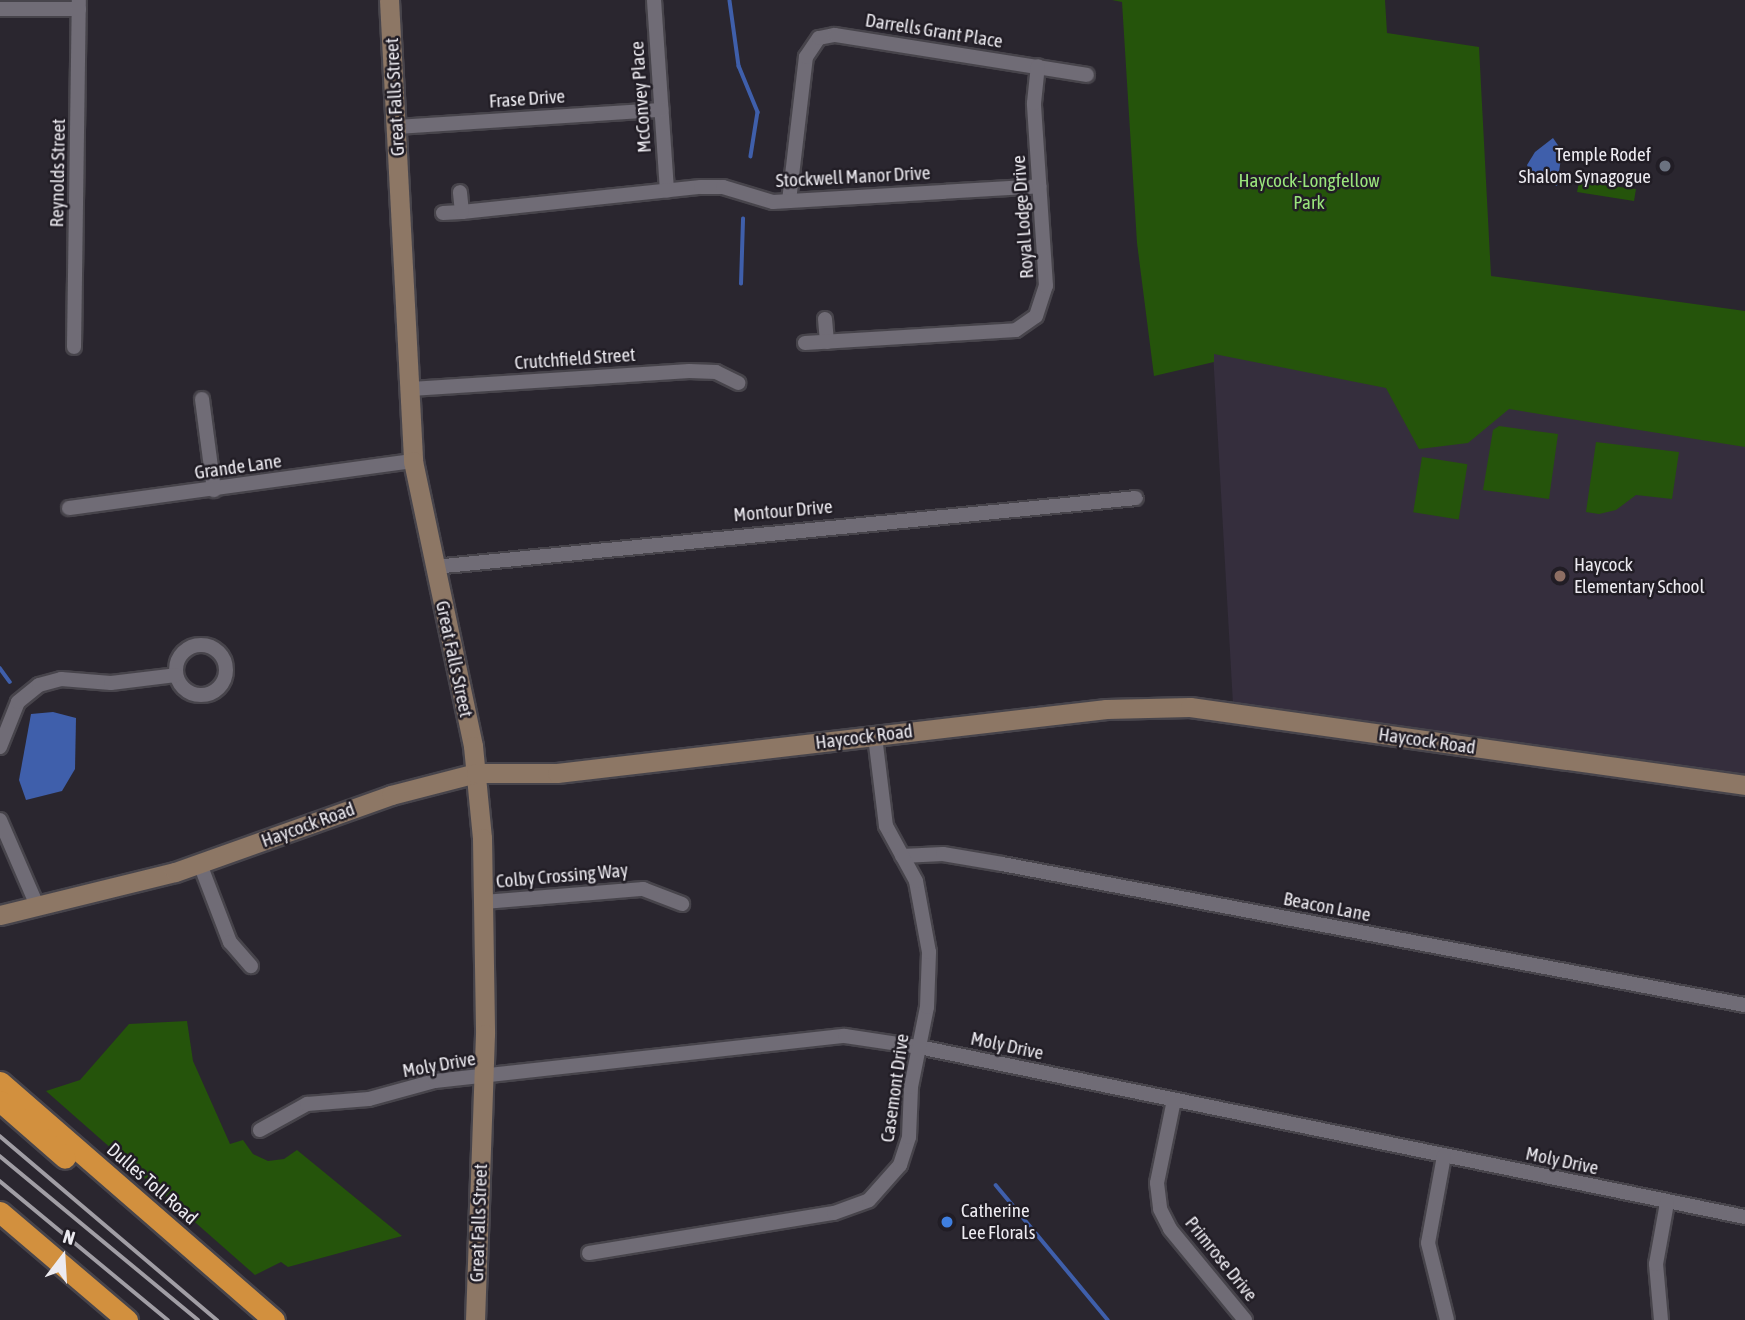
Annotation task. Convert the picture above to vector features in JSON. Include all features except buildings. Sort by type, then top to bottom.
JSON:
[{"type":"highway","name":"Dulles Toll Road","points":[[0,1082],[274,1320]]},
{"type":"highway","points":[[0,1101],[251,1320]]},
{"type":"highway","points":[[0,1212],[127,1320]]},
{"type":"main road","name":"Great Falls Street","points":[[389,0],[413,461],[476,774],[484,902],[484,1076],[475,1320]]},
{"type":"main road","name":"Haycock Road","points":[[0,915],[38,908],[200,864],[391,795],[476,774],[557,773],[1106,709],[1190,707],[1745,785]]},
{"type":"street","name":"McConvey Place","points":[[654,0],[667,191]]},
{"type":"street","points":[[0,9],[79,5]]},
{"type":"street","name":"Reynolds Street","points":[[74,347],[79,5]]},
{"type":"street","name":"Darrells Grant Place","points":[[789,201],[791,151],[806,57],[818,38],[835,35],[1087,75]]},
{"type":"street","name":"Royal Lodge Drive","points":[[827,342],[1024,327],[1041,309],[1046,293],[1034,103],[1038,66]]},
{"type":"street","name":"Frase Drive","points":[[396,127],[661,110]]},
{"type":"street","name":"Stockwell Manor Drive","points":[[443,214],[713,186],[761,200],[789,201],[1040,186]]},
{"type":"street","points":[[460,192],[462,212]]},
{"type":"street","points":[[805,343],[827,342],[825,319]]},
{"type":"street","name":"Crutchfield Street","points":[[411,389],[690,371],[716,372],[739,383]]},
{"type":"street","points":[[202,398],[214,489]]},
{"type":"street","name":"Grande Lane","points":[[69,508],[413,461]]},
{"type":"street","name":"Montour Drive","points":[[434,567],[1136,498]]},
{"type":"street","points":[[0,747],[18,702],[39,685],[61,679],[111,683],[176,675]]},
{"type":"street","name":"Casemont Drive","points":[[589,1254],[834,1213],[869,1200],[891,1178],[906,1151],[919,1047],[927,1007],[929,953],[922,899],[886,825],[875,736]]},
{"type":"street","points":[[0,820],[38,908]]},
{"type":"street","name":"Beacon Lane","points":[[902,856],[943,854],[1002,864],[1745,1005]]},
{"type":"street","points":[[200,864],[230,942],[251,967]]},
{"type":"street","name":"Colby Crossing Way","points":[[484,902],[643,889],[682,904]]},
{"type":"street","name":"Moly Drive","points":[[261,1130],[307,1104],[369,1099],[435,1081],[818,1037],[872,1038],[1745,1217]]},
{"type":"street","name":"Primrose Drive","points":[[1174,1100],[1157,1183],[1160,1209],[1170,1229],[1245,1320]]},
{"type":"street","points":[[1444,1156],[1428,1243],[1447,1320]]},
{"type":"street","points":[[1661,1320],[1656,1264],[1667,1203]]},
{"type":"shaded area","name":"Haycock Elementary School","points":[[1213,352],[1745,432],[1745,775],[1233,704]]},
{"type":"green space","name":"Haycock-Longfellow Park","points":[[1112,0],[1385,0],[1387,33],[1479,47],[1491,276],[1745,311],[1745,447],[1509,409],[1468,443],[1419,449],[1386,388],[1214,354],[1214,362],[1154,376],[1137,243],[1122,2]]},
{"type":"green space","points":[[1579,182],[1636,189],[1634,201],[1577,192]]},
{"type":"green space","points":[[1499,426],[1558,434],[1549,499],[1483,490],[1493,430]]},
{"type":"green space","points":[[1596,442],[1679,452],[1672,499],[1636,495],[1616,510],[1599,514],[1586,512]]},
{"type":"green space","points":[[1422,457],[1467,464],[1459,520],[1413,512]]},
{"type":"green space","points":[[187,1021],[193,1061],[230,1144],[243,1140],[253,1154],[268,1161],[284,1159],[297,1150],[402,1236],[288,1267],[281,1262],[255,1275],[46,1091],[80,1080],[129,1024]]},
{"type":"water","points":[[1553,138],[1562,151],[1557,186],[1531,174],[1527,165],[1535,152]]},
{"type":"water","points":[[53,712],[76,718],[75,769],[62,791],[26,800],[19,780],[31,714]]},
{"type":"waterway","points":[[730,1],[739,66],[758,112],[751,156]]},
{"type":"waterway","points":[[741,284],[743,219]]},
{"type":"waterway","points":[[0,668],[10,682]]},
{"type":"waterway","points":[[996,1185],[1108,1320]]},
{"type":"railway","points":[[0,1136],[217,1320]]},
{"type":"railway","points":[[0,1156],[198,1320]]},
{"type":"railway","points":[[0,1181],[168,1320]]},
{"type":"place","name":"Temple Rodef Shalom Synagogue","points":[[1665,166]]},
{"type":"place","name":"Haycock Elementary School","points":[[1560,576]]},
{"type":"place","name":"Catherine Lee Florals","points":[[947,1222]]}]
